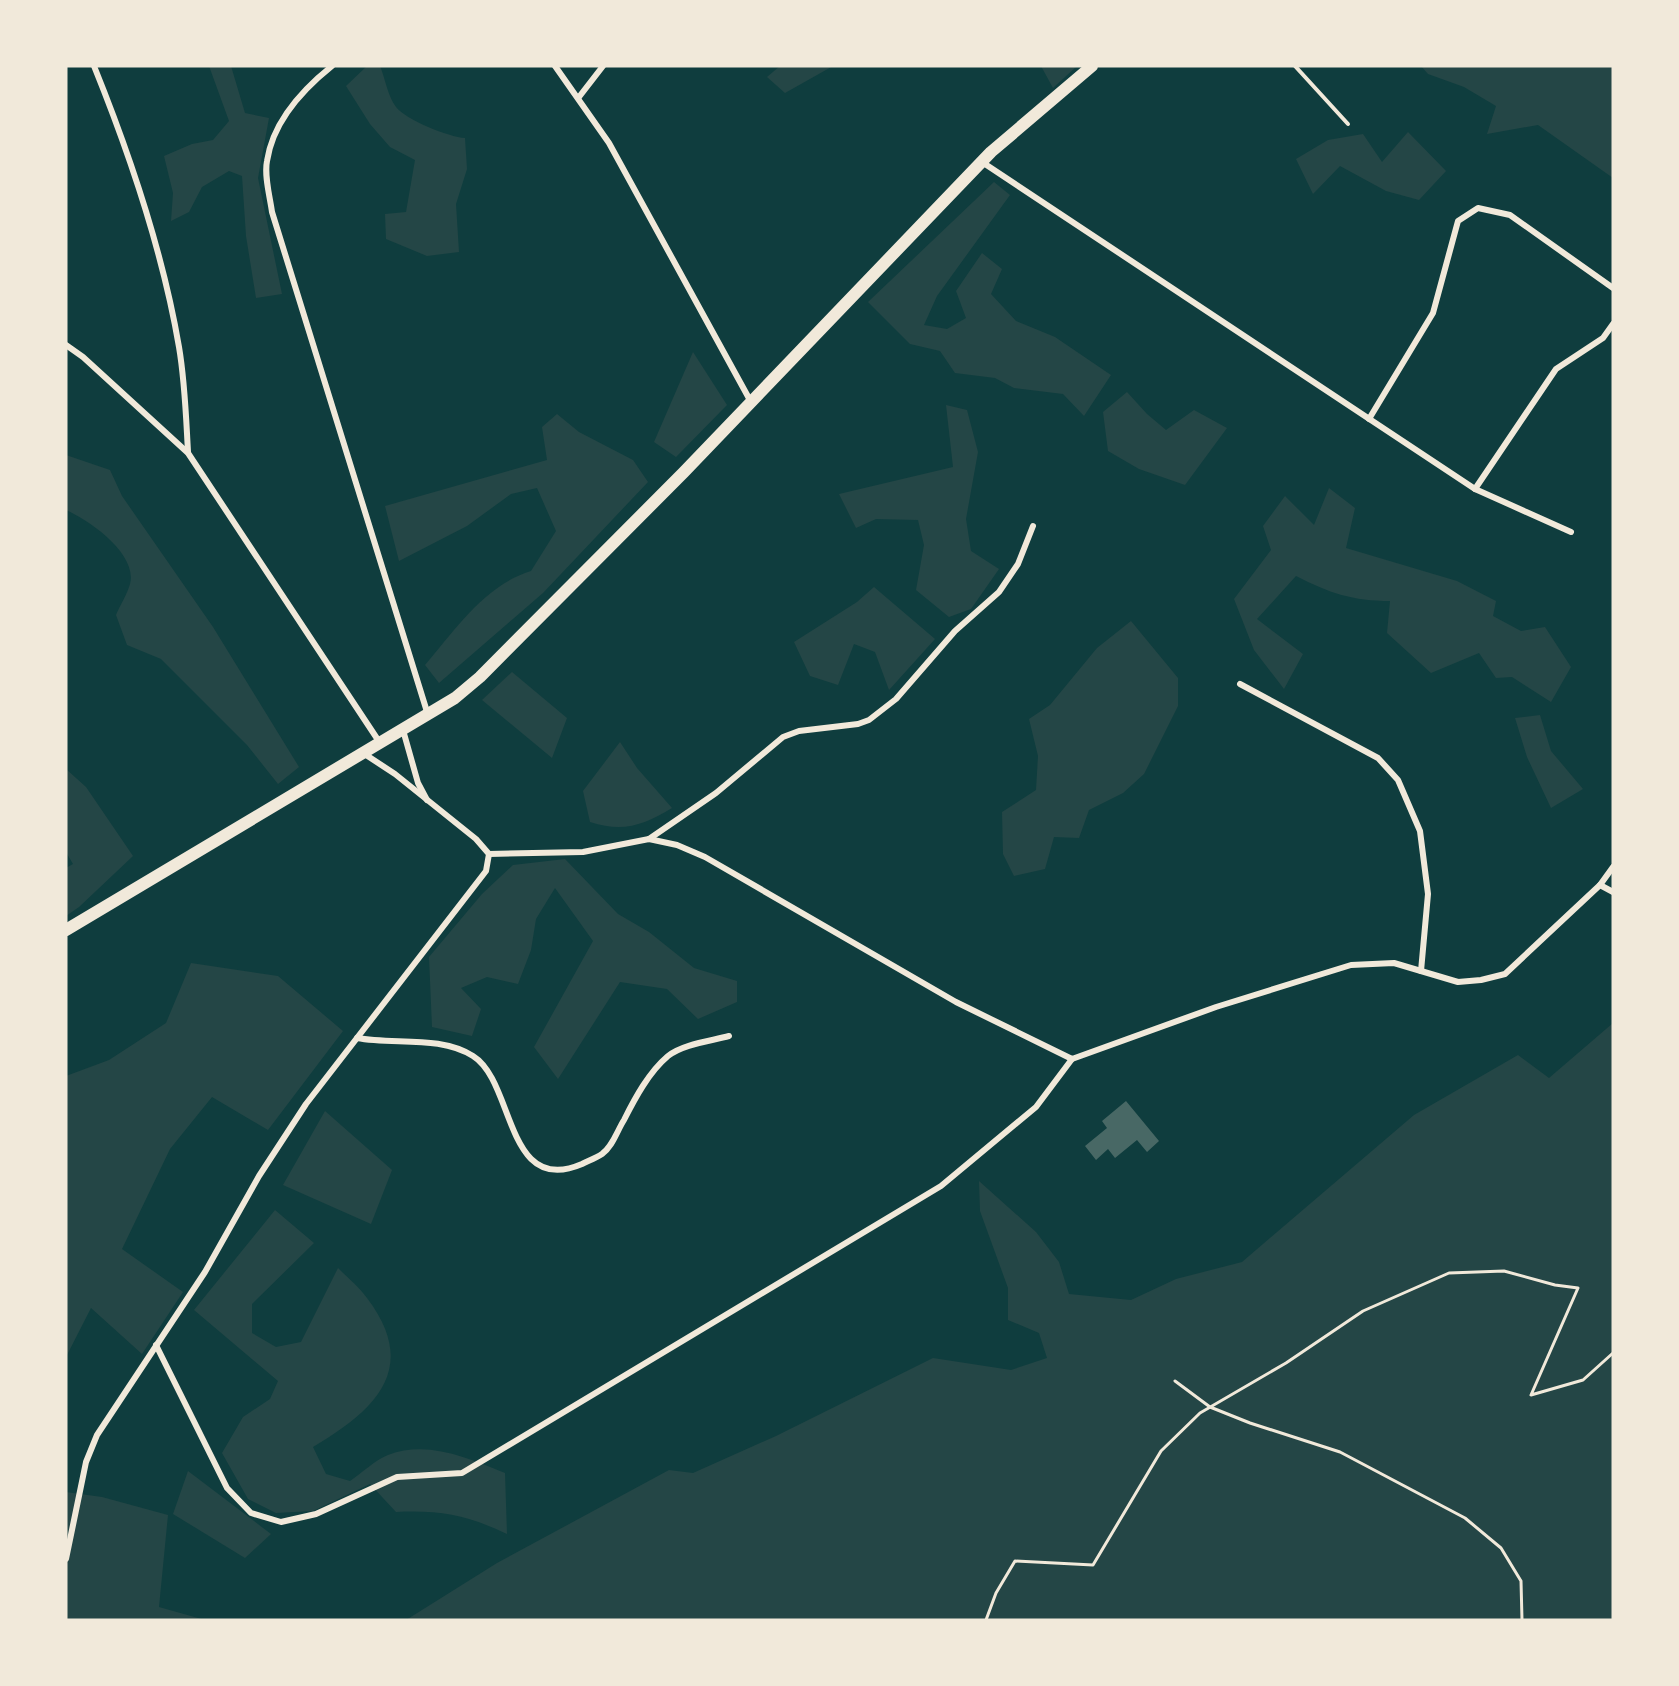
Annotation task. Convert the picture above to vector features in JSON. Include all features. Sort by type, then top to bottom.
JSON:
[{"type":"main road","points":[[66,930],[428,716],[480,677],[751,402],[981,162],[1092,66]]},
{"type":"street","points":[[94,66],[117,124],[166,284],[180,358],[188,453]]},
{"type":"street","points":[[332,66],[311,83],[278,125],[266,162],[272,212],[428,716]]},
{"type":"street","points":[[555,66],[579,97],[609,143],[751,402]]},
{"type":"street","points":[[579,97],[603,66]]},
{"type":"street","points":[[981,162],[1475,489],[1570,532]]},
{"type":"street","points":[[1369,419],[1433,313],[1458,220],[1478,208],[1510,214],[1613,288]]},
{"type":"street","points":[[1475,489],[1556,369],[1603,338],[1613,324]]},
{"type":"street","points":[[66,345],[83,357],[188,453],[381,743]]},
{"type":"street","points":[[649,839],[716,793],[783,737],[799,731],[858,724],[869,720],[896,699],[951,636],[999,592],[1018,564],[1033,526]]},
{"type":"street","points":[[1240,684],[1378,758],[1398,780],[1420,831],[1428,894],[1421,971]]},
{"type":"street","points":[[403,730],[418,783],[428,803]]},
{"type":"street","points":[[363,753],[395,774],[428,803],[476,839],[489,854]]},
{"type":"street","points":[[489,854],[583,852],[649,839],[678,845],[705,857],[956,1002],[1072,1059]]},
{"type":"street","points":[[66,1559],[69,1523],[86,1461],[97,1434],[205,1272],[259,1176],[306,1104],[486,871],[489,854]]},
{"type":"street","points":[[156,1345],[227,1488],[251,1513],[281,1522],[316,1514],[397,1477],[462,1473],[941,1186],[1036,1107],[1072,1059],[1215,1007],[1351,965],[1394,963],[1458,982],[1481,980],[1505,974],[1600,885],[1613,867]]},
{"type":"street","points":[[1600,885],[1613,892]]},
{"type":"street","points":[[357,1038],[434,1044],[473,1056],[488,1070],[526,1154],[548,1168],[560,1169],[591,1160],[610,1146],[638,1096],[670,1055],[729,1036]]},
{"type":"lane","points":[[1295,66],[1348,124]]},
{"type":"path","points":[[986,1620],[996,1593],[1015,1561],[1093,1565],[1161,1451],[1200,1413],[1286,1363],[1364,1311],[1449,1273],[1504,1271],[1555,1285],[1578,1288],[1531,1395],[1583,1380],[1613,1353]]},
{"type":"path","points":[[1175,1381],[1210,1407],[1250,1424],[1340,1452],[1465,1518],[1501,1548],[1521,1581],[1522,1620]]},
{"type":"shaded area","points":[[209,66],[231,66],[245,113],[269,118],[258,178],[282,294],[256,298],[246,236],[242,176],[229,171],[202,187],[189,212],[171,221],[173,193],[164,156],[192,144],[213,140],[229,121]]},
{"type":"shaded area","points":[[367,66],[380,66],[391,98],[401,112],[428,127],[465,138],[467,169],[456,204],[459,252],[427,256],[386,239],[385,214],[406,212],[415,160],[390,147],[370,124],[346,86]]},
{"type":"shaded area","points":[[780,66],[833,66],[785,93],[767,77]]},
{"type":"shaded area","points":[[1041,66],[1077,66],[1053,88]]},
{"type":"shaded area","points":[[1421,66],[1613,66],[1613,178],[1538,125],[1487,134],[1496,106],[1464,87],[1428,74]]},
{"type":"shaded area","points":[[1408,132],[1446,171],[1419,200],[1386,191],[1340,166],[1313,194],[1296,159],[1328,140],[1363,134],[1382,162]]},
{"type":"shaded area","points":[[994,182],[1010,195],[937,296],[924,325],[947,329],[966,318],[956,291],[982,253],[1002,269],[991,294],[1016,321],[1055,337],[1111,375],[1084,416],[1063,394],[1014,388],[995,378],[955,373],[940,351],[910,344],[868,302]]},
{"type":"shaded area","points":[[693,352],[727,405],[676,457],[654,442]]},
{"type":"shaded area","points":[[1127,392],[1166,430],[1194,410],[1227,428],[1185,485],[1139,469],[1108,451],[1103,412]]},
{"type":"shaded area","points":[[946,405],[967,410],[978,452],[966,519],[971,551],[999,569],[971,609],[949,617],[916,590],[924,545],[918,520],[876,519],[856,528],[839,494],[953,467]]},
{"type":"shaded area","points":[[557,414],[579,432],[633,460],[648,482],[543,593],[439,683],[425,665],[485,598],[514,578],[531,571],[556,531],[537,488],[511,494],[467,526],[399,561],[385,506],[547,460],[542,427]]},
{"type":"shaded area","points":[[66,455],[110,470],[122,496],[213,627],[299,767],[278,784],[247,745],[161,659],[127,645],[116,615],[130,584],[127,561],[110,540],[87,522],[66,510]]},
{"type":"shaded area","points":[[1329,488],[1355,508],[1346,548],[1457,581],[1496,601],[1493,616],[1521,631],[1545,627],[1571,667],[1551,702],[1512,677],[1496,678],[1479,653],[1431,673],[1387,633],[1390,601],[1342,595],[1296,576],[1257,619],[1303,654],[1284,689],[1254,650],[1234,599],[1271,550],[1263,526],[1285,496],[1314,525]]},
{"type":"shaded area","points":[[874,587],[935,639],[889,690],[875,652],[854,644],[838,685],[810,676],[794,642],[857,602]]},
{"type":"shaded area","points":[[1131,621],[1178,678],[1178,706],[1144,774],[1123,793],[1089,810],[1079,838],[1054,837],[1045,869],[1014,876],[1003,854],[1002,812],[1036,790],[1038,756],[1029,719],[1050,705],[1097,648]]},
{"type":"shaded area","points":[[512,672],[567,718],[552,758],[482,700]]},
{"type":"shaded area","points":[[1540,715],[1551,751],[1583,789],[1551,808],[1527,757],[1515,718]]},
{"type":"shaded area","points":[[620,742],[637,768],[672,808],[642,823],[623,827],[590,822],[583,791]]},
{"type":"shaded area","points":[[66,769],[86,787],[133,856],[79,907],[66,916],[66,868],[73,864],[66,852]]},
{"type":"shaded area","points":[[565,859],[618,914],[649,932],[694,968],[737,981],[737,1002],[698,1019],[667,989],[620,982],[558,1079],[534,1047],[593,941],[555,888],[536,919],[531,950],[518,984],[487,977],[461,988],[481,1009],[472,1036],[432,1027],[429,957],[482,894],[513,865]]},
{"type":"shaded area","points":[[191,963],[278,976],[343,1031],[268,1130],[212,1097],[170,1149],[122,1249],[183,1292],[142,1354],[91,1308],[66,1357],[66,1076],[109,1060],[166,1023]]},
{"type":"shaded area","points":[[1613,1023],[1613,1620],[406,1620],[497,1563],[669,1470],[693,1473],[776,1436],[933,1358],[1011,1370],[1047,1358],[1039,1333],[1008,1320],[1008,1288],[980,1211],[979,1181],[1036,1232],[1059,1262],[1069,1294],[1131,1300],[1176,1279],[1242,1262],[1414,1115],[1518,1055],[1549,1078]]},
{"type":"shaded area","points":[[325,1111],[392,1170],[371,1224],[283,1185]]},
{"type":"shaded area","points":[[275,1210],[314,1243],[252,1304],[252,1333],[276,1347],[301,1342],[338,1268],[367,1298],[383,1323],[390,1346],[390,1367],[383,1386],[371,1403],[355,1419],[313,1447],[326,1474],[350,1481],[383,1457],[418,1449],[462,1457],[505,1473],[507,1534],[479,1522],[453,1515],[396,1512],[370,1484],[313,1511],[276,1513],[248,1499],[222,1453],[243,1417],[270,1399],[278,1381],[194,1310]]},
{"type":"shaded area","points":[[188,1471],[271,1534],[245,1558],[173,1514]]},
{"type":"shaded area","points":[[66,1492],[102,1497],[168,1515],[159,1607],[205,1620],[66,1620]]},
{"type":"building","points":[[1126,1101],[1159,1141],[1147,1152],[1137,1140],[1115,1158],[1108,1149],[1096,1160],[1085,1146],[1107,1128],[1102,1121]]}]
